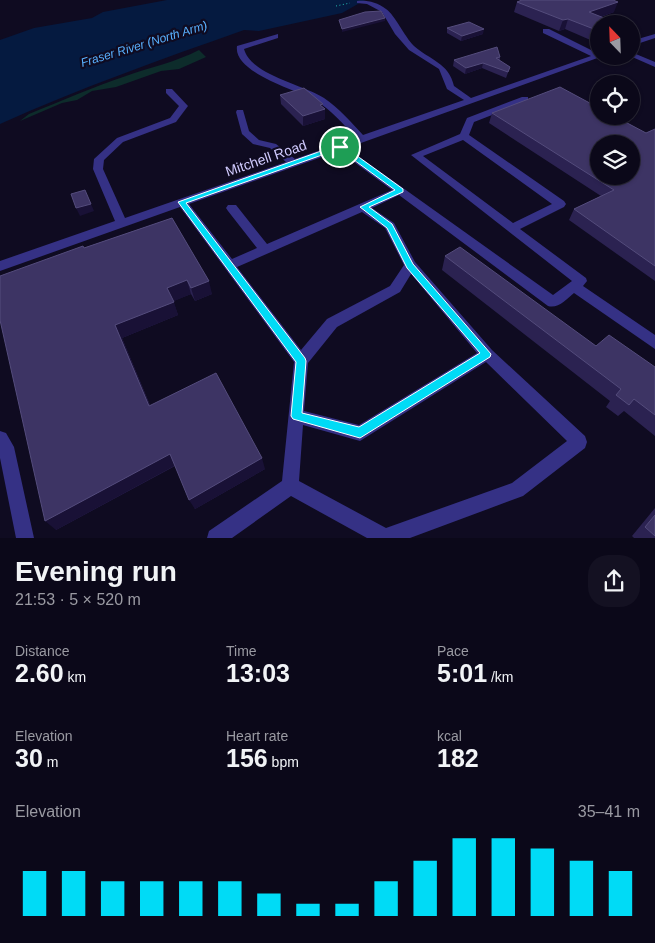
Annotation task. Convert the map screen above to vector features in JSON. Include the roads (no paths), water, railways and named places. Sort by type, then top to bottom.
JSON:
[{"type":"street","points":[[359,2],[368,2],[385,12],[412,48],[442,68],[448,78],[450,87],[470,101]]},
{"type":"street","points":[[546,31],[590,52]]},
{"type":"street","points":[[275,36],[240,48],[244,60],[262,73],[301,89],[321,100],[339,115],[360,139]]},
{"type":"street","points":[[640,41],[655,36]]},
{"type":"street","points":[[643,59],[655,54]]},
{"type":"street","points":[[640,58],[655,65]]},
{"type":"street","name":"Mitchell Road","points":[[0,266],[590,59]]},
{"type":"street","points":[[121,223],[98,169],[99,159],[120,140],[173,120],[184,106],[169,91]]},
{"type":"street","points":[[340,147],[553,302],[582,281],[416,154],[464,136],[470,120],[526,99]]},
{"type":"street","points":[[240,112],[246,132],[256,142],[273,146],[294,162]]},
{"type":"street","points":[[464,136],[560,204],[512,228]]},
{"type":"street","points":[[230,266],[400,191]]},
{"type":"street","points":[[182,202],[301,361]]},
{"type":"street","points":[[290,486],[386,538],[517,490],[579,442],[487,354],[410,266],[390,226],[363,207]]},
{"type":"street","points":[[232,208],[265,250]]},
{"type":"street","points":[[290,486],[301,361],[332,322],[395,289],[410,266]]},
{"type":"street","points":[[575,287],[655,343]]},
{"type":"street","points":[[296,416],[360,433],[487,354]]},
{"type":"street","points":[[0,439],[6,447],[25,538]]},
{"type":"street","points":[[216,538],[290,486]]},
{"type":"water","name":"Fraser River (North Arm)","points":[[167,0],[365,0],[342,13],[259,31],[244,30],[91,86],[0,124],[0,40],[34,28],[92,18],[103,12]]}]
